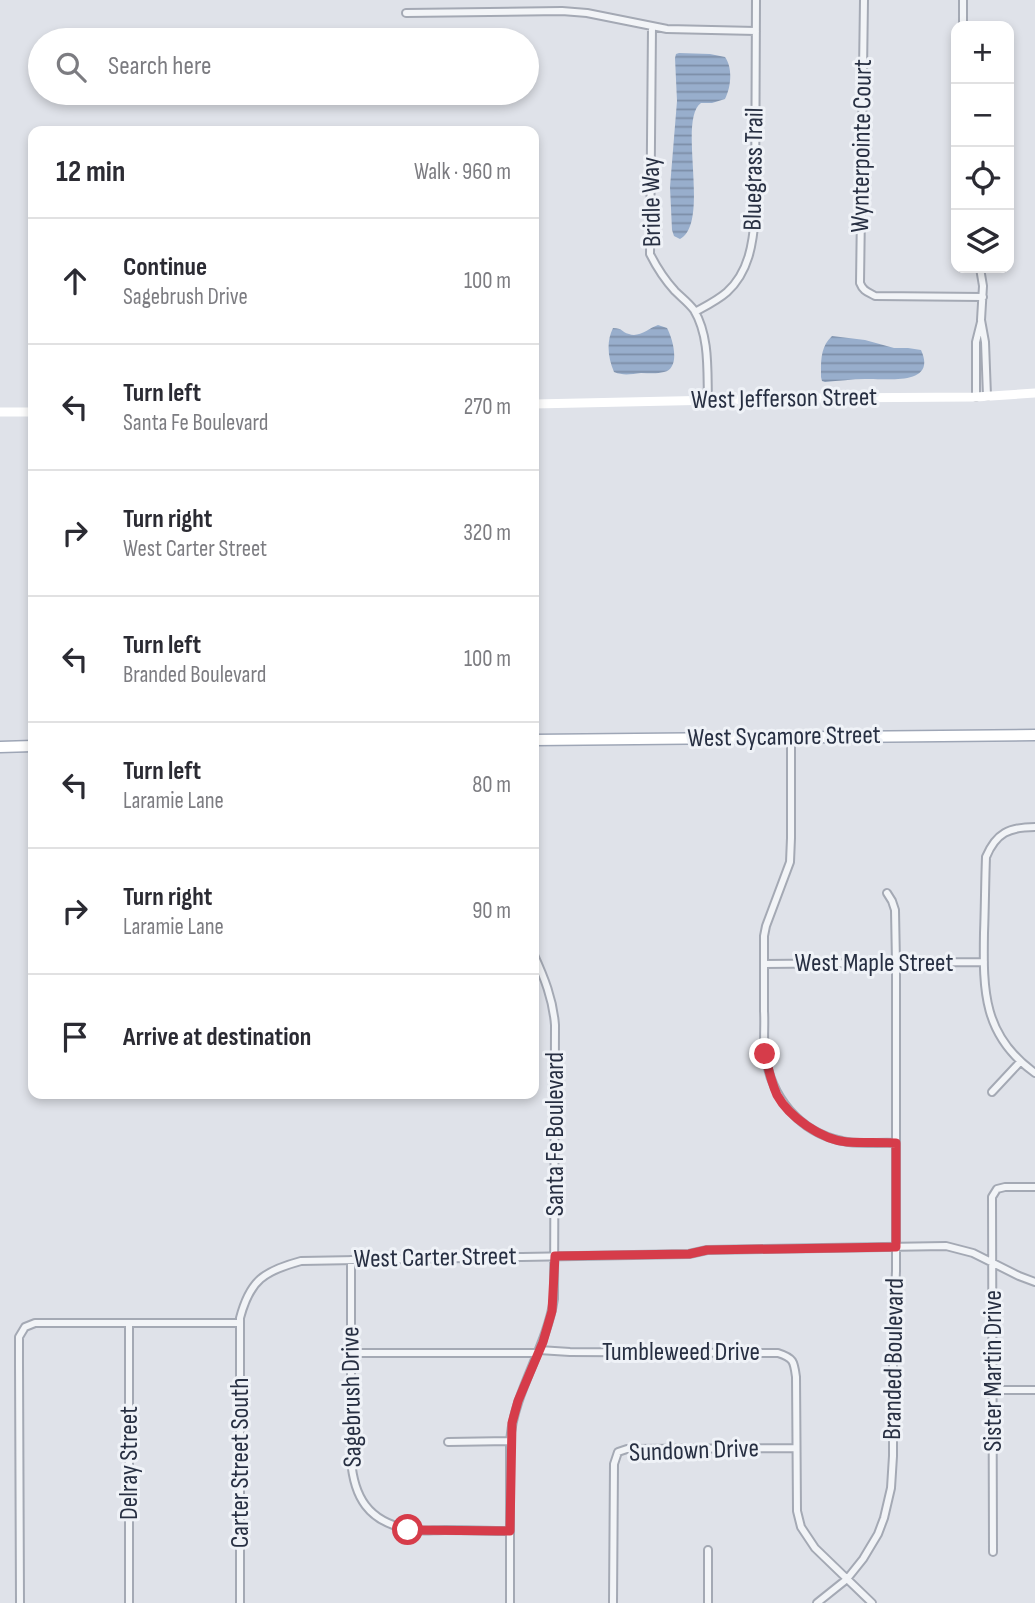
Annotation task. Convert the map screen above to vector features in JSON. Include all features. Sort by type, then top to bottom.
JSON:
[{"type":"main road","name":"West Sycamore Street","points":[[539,740],[1035,734]]},
{"type":"main road","points":[[0,747],[28,746]]},
{"type":"street","name":"Bluegrass Trail","points":[[695,312],[729,291],[742,272],[752,246],[755,216],[756,0]]},
{"type":"street","name":"Wynterpointe Court","points":[[864,0],[860,283],[864,290],[875,296],[983,297]]},
{"type":"street","points":[[963,0],[963,21]]},
{"type":"street","points":[[406,13],[562,11],[587,13],[667,29],[756,31]]},
{"type":"street","name":"Bridle Way","points":[[652,27],[650,254],[657,270],[695,312],[707,349],[708,401]]},
{"type":"street","points":[[981,273],[983,286],[981,320],[985,332],[982,396]]},
{"type":"street","name":"West Jefferson Street","points":[[539,404],[1035,393]]},
{"type":"street","points":[[0,412],[28,412]]},
{"type":"street","points":[[791,737],[790,862],[764,936],[765,1054],[770,1076],[779,1097],[803,1123],[829,1138],[845,1142],[896,1143]]},
{"type":"street","points":[[1035,827],[1009,830],[990,846],[986,857],[984,962],[985,994],[993,1024],[1008,1048],[1020,1062],[1035,1073]]},
{"type":"street","name":"Branded Boulevard","points":[[817,1603],[847,1579],[863,1559],[878,1534],[891,1488],[896,1247],[896,963],[895,910],[887,893]]},
{"type":"street","name":"West Maple Street","points":[[764,964],[984,962]]},
{"type":"street","name":"Santa Fe Boulevard","points":[[510,1603],[512,1423],[552,1311],[555,1256],[555,1025],[550,994],[539,966]]},
{"type":"street","points":[[992,1092],[1020,1062]]},
{"type":"street","name":"Sister Martin Drive","points":[[993,1552],[992,1197],[995,1191],[1005,1186],[1035,1187]]},
{"type":"street","name":"West Carter Street","points":[[240,1323],[244,1301],[254,1285],[276,1267],[301,1261],[946,1246],[973,1253],[1035,1282]]},
{"type":"street","name":"Sagebrush Drive","points":[[351,1260],[352,1477],[357,1493],[368,1509],[384,1522],[408,1530],[510,1531]]},
{"type":"street","points":[[20,1603],[19,1337],[25,1327],[35,1323],[240,1323]]},
{"type":"street","name":"Delray Street","points":[[129,1323],[130,1603]]},
{"type":"street","name":"Carter Street South","points":[[240,1323],[240,1603]]},
{"type":"street","name":"Tumbleweed Drive","points":[[351,1353],[538,1351],[778,1353],[787,1356],[794,1363],[796,1377],[797,1511],[801,1527],[815,1548],[872,1603]]},
{"type":"street","points":[[993,1390],[1035,1390]]},
{"type":"street","points":[[449,1442],[510,1441]]},
{"type":"street","name":"Sundown Drive","points":[[613,1603],[614,1464],[618,1452],[627,1449],[796,1448]]},
{"type":"street","points":[[708,1550],[708,1603]]},
{"type":"water","points":[[679,53],[725,57],[730,78],[725,99],[701,103],[694,113],[693,213],[689,229],[680,239],[674,236],[672,230],[670,187],[677,101],[675,58]]},
{"type":"water","points":[[658,325],[667,328],[673,346],[674,359],[669,369],[656,373],[614,372],[609,350],[613,328],[636,335]]},
{"type":"water","points":[[832,336],[865,340],[894,348],[921,350],[924,362],[922,370],[906,378],[822,381],[822,355]]},
{"type":"route","points":[[408,1530],[510,1531],[512,1423],[552,1311],[555,1256],[896,1247],[896,1143],[845,1142],[829,1138],[803,1123],[779,1097],[765,1054]]}]
